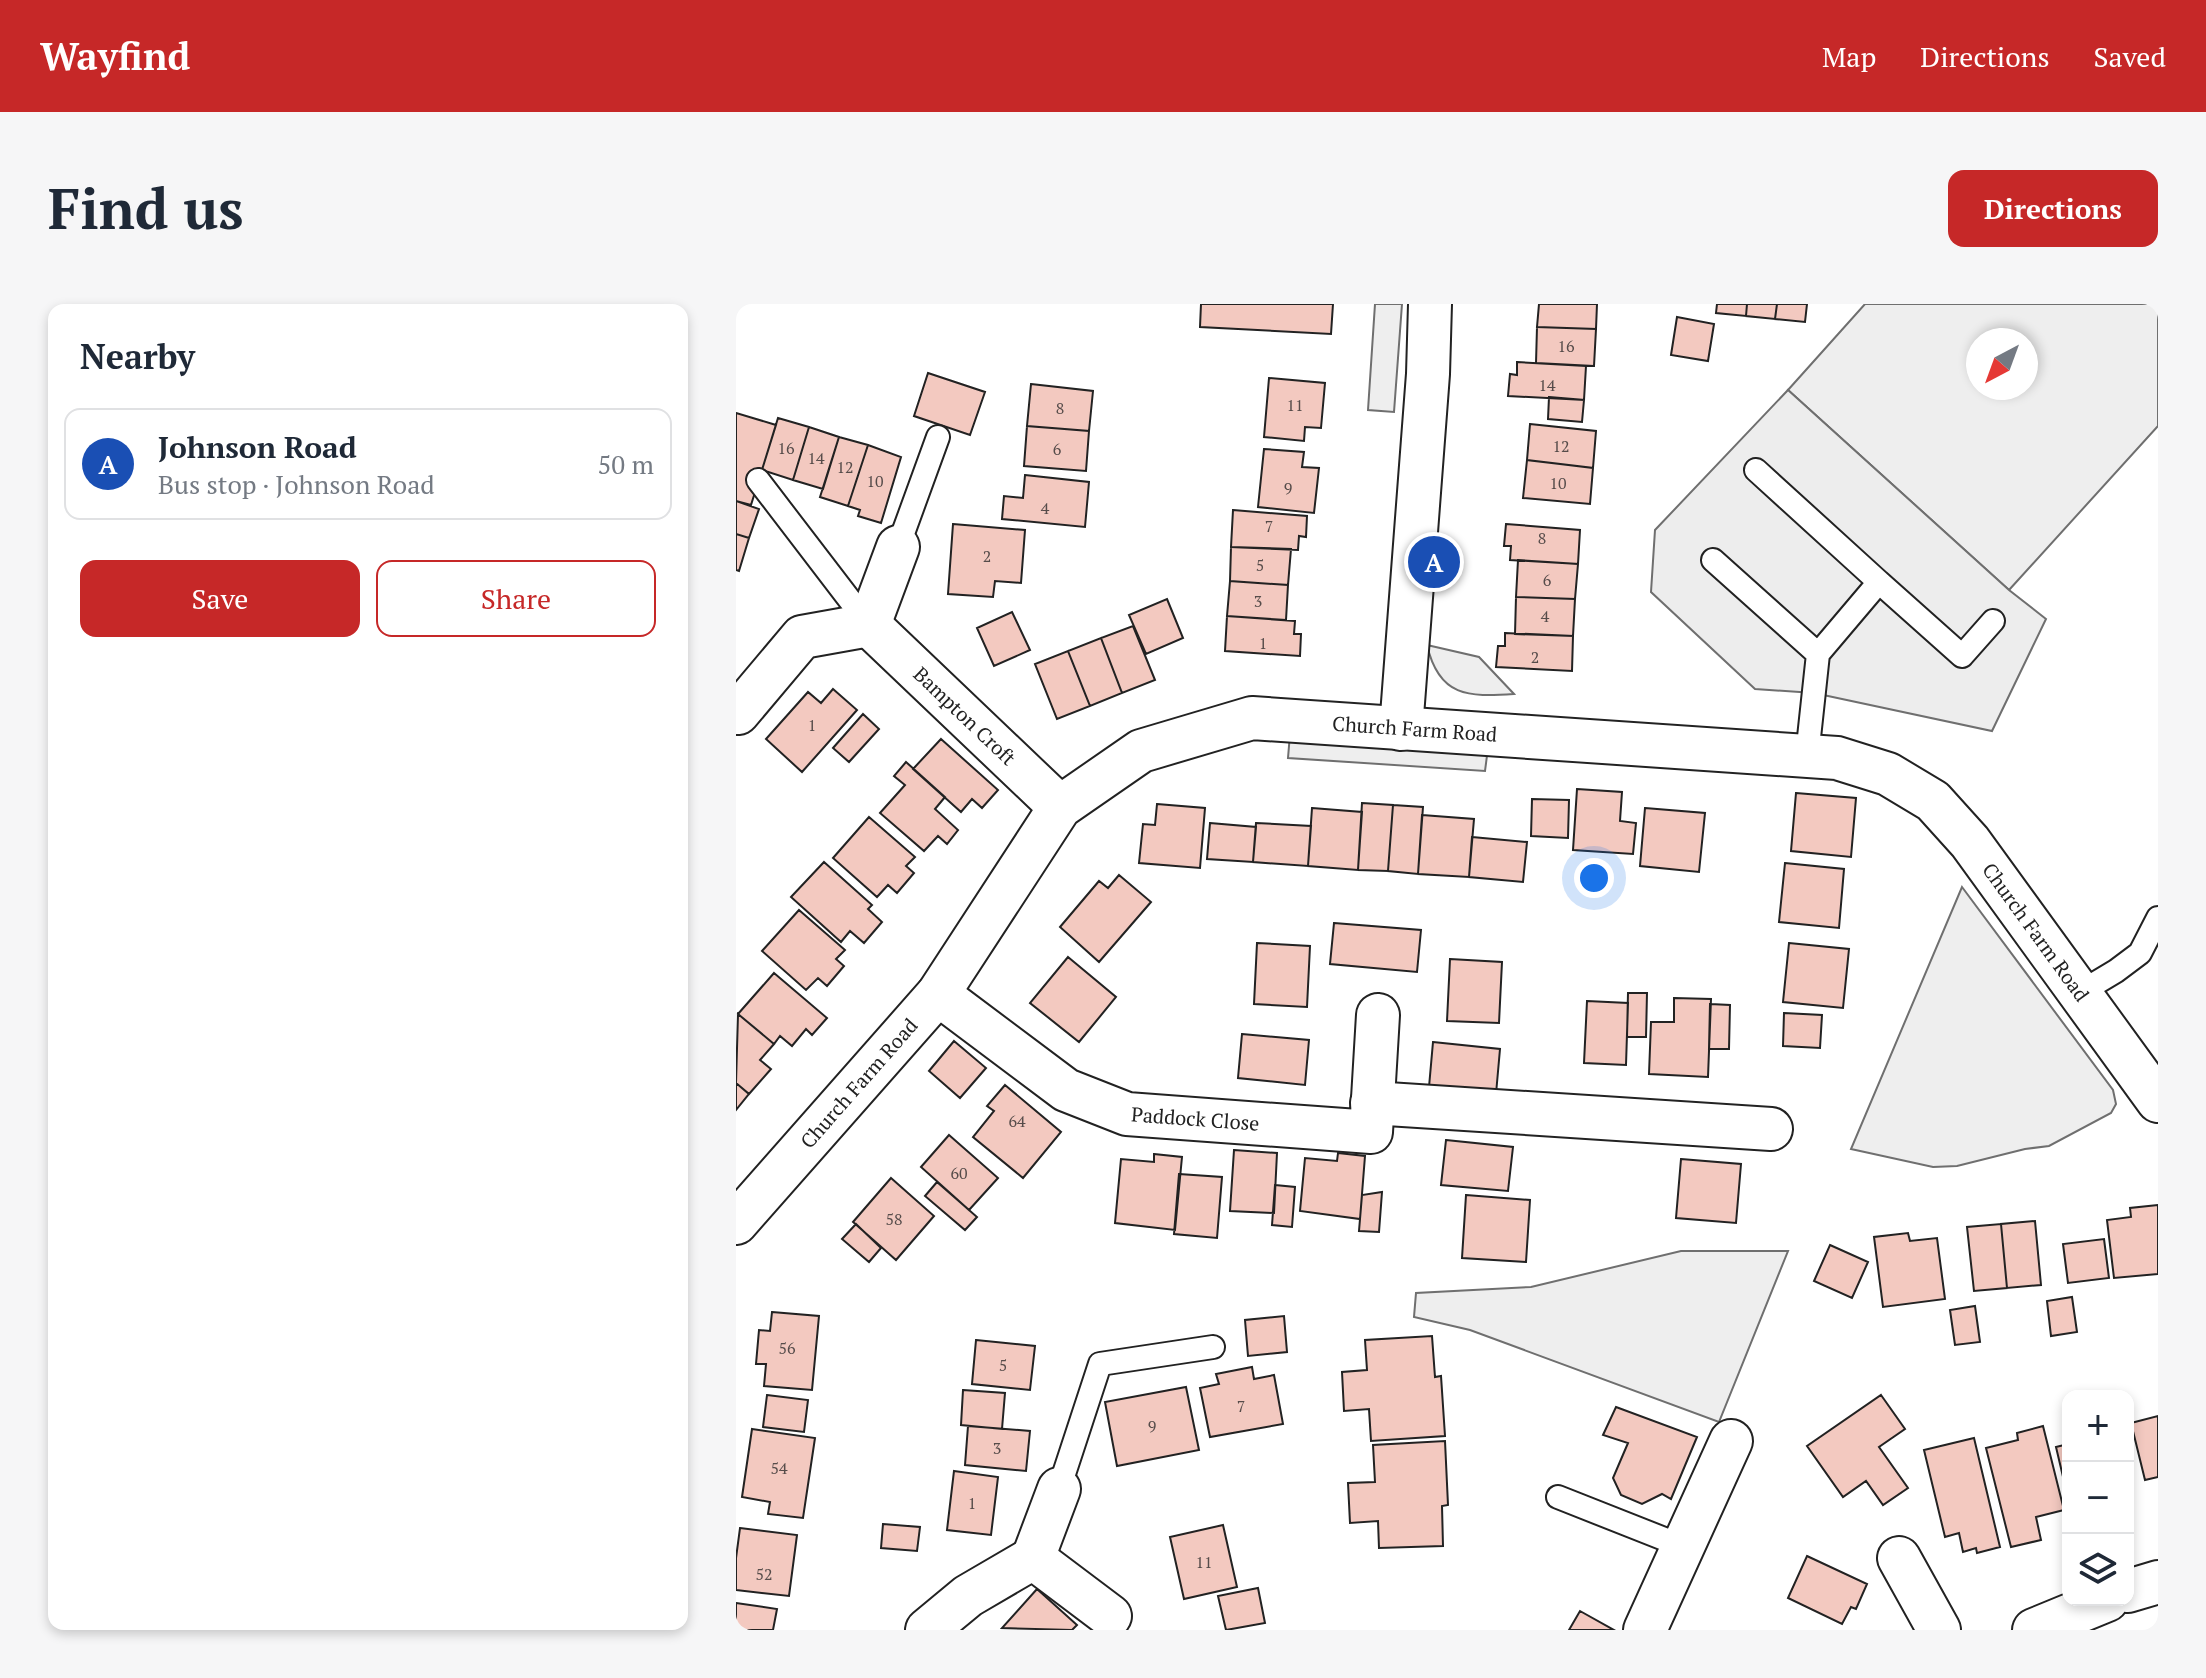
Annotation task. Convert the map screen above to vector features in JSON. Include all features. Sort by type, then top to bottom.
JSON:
[{"type":"street","points":[[1401,729],[1428,374],[1430,304]]},
{"type":"street","points":[[737,717],[802,637],[869,625],[898,547]]},
{"type":"street","name":"Bampton Croft","points":[[869,625],[1060,807]]},
{"type":"street","name":"Church Farm Road","points":[[736,1223],[938,994],[1060,807],[1141,751],[1252,718],[1837,758],[1888,774],[1933,801],[1970,842],[2158,1101]]},
{"type":"street","name":"Paddock Close","points":[[938,994],[1066,1090],[1127,1114],[1371,1132],[1378,1015]]},
{"type":"street","points":[[1372,1103],[1771,1129]]},
{"type":"street","points":[[1645,1630],[1731,1441]]},
{"type":"street","points":[[927,1630],[968,1596],[1033,1558],[1059,1489]]},
{"type":"street","points":[[1033,1558],[1110,1616]]},
{"type":"street","points":[[1899,1558],[1939,1630]]},
{"type":"street","points":[[2134,1589],[2158,1582]]},
{"type":"street","points":[[2034,1630],[2092,1606]]},
{"type":"lane","points":[[898,547],[938,437]]},
{"type":"lane","points":[[1756,470],[1962,656],[1993,621]]},
{"type":"lane","points":[[758,480],[869,625]]},
{"type":"lane","points":[[1713,560],[1818,654]]},
{"type":"lane","points":[[1807,756],[1818,654],[1879,582]]},
{"type":"lane","points":[[2081,992],[2140,953],[2158,918]]},
{"type":"lane","points":[[1059,1489],[1100,1364],[1213,1347]]},
{"type":"lane","points":[[1558,1497],[1682,1546]]},
{"type":"shaded area","points":[[1375,304],[1402,304],[1394,412],[1368,410]]},
{"type":"shaded area","points":[[1865,304],[2158,304],[2158,426],[2009,590],[1788,390]]},
{"type":"shaded area","points":[[1788,390],[2009,590],[2046,619],[1992,731],[1814,693],[1755,689],[1651,592],[1655,530]]},
{"type":"shaded area","points":[[1427,645],[1479,657],[1514,694],[1469,694],[1458,690],[1439,675]]},
{"type":"shaded area","points":[[1290,734],[1488,748],[1485,771],[1288,758]]},
{"type":"shaded area","points":[[1962,887],[2113,1090],[2116,1104],[2111,1113],[2049,1146],[1957,1166],[1933,1167],[1851,1149]]},
{"type":"shaded area","points":[[1681,1251],[1788,1251],[1719,1422],[1470,1330],[1414,1317],[1416,1293],[1531,1287]]},
{"type":"building","points":[[1201,304],[1333,304],[1331,334],[1200,327]]},
{"type":"building","points":[[1539,304],[1597,304],[1596,329],[1537,327]]},
{"type":"building","points":[[1717,304],[1747,304],[1746,316],[1716,313]]},
{"type":"building","points":[[1747,304],[1777,304],[1775,319],[1746,316]]},
{"type":"building","points":[[1777,304],[1807,304],[1805,322],[1775,319]]},
{"type":"building","points":[[1677,317],[1714,324],[1708,361],[1671,355]]},
{"type":"building","points":[[1537,327],[1596,329],[1594,366],[1536,363]]},
{"type":"building","points":[[1517,362],[1586,366],[1584,400],[1508,396],[1510,374],[1517,375]]},
{"type":"building","points":[[928,373],[985,392],[970,435],[914,416]]},
{"type":"building","points":[[1269,378],[1325,383],[1321,428],[1305,427],[1304,441],[1264,437]]},
{"type":"building","points":[[1031,384],[1093,391],[1089,431],[1027,426]]},
{"type":"building","points":[[1549,397],[1584,400],[1582,422],[1548,419]]},
{"type":"building","points":[[736,413],[776,425],[751,505],[736,501]]},
{"type":"building","points":[[778,418],[809,427],[793,480],[762,470]]},
{"type":"building","points":[[1530,424],[1596,431],[1593,468],[1527,460]]},
{"type":"building","points":[[1027,426],[1089,431],[1086,471],[1024,466]]},
{"type":"building","points":[[809,427],[839,437],[823,489],[793,480]]},
{"type":"building","points":[[839,437],[868,445],[848,506],[820,497]]},
{"type":"building","points":[[868,445],[901,457],[881,523],[858,516],[860,510],[848,506]]},
{"type":"building","points":[[1264,449],[1304,452],[1302,467],[1319,468],[1314,513],[1258,507]]},
{"type":"building","points":[[1527,460],[1593,468],[1590,504],[1523,498]]},
{"type":"building","points":[[1025,475],[1089,482],[1085,527],[1002,519],[1004,496],[1023,498]]},
{"type":"building","points":[[736,501],[759,509],[749,538],[736,534]]},
{"type":"building","points":[[1233,510],[1307,516],[1306,537],[1299,536],[1298,550],[1231,547]]},
{"type":"building","points":[[953,524],[1025,530],[1021,583],[995,581],[993,597],[948,594]]},
{"type":"building","points":[[1506,524],[1580,530],[1578,564],[1510,560],[1511,546],[1504,546]]},
{"type":"building","points":[[736,534],[749,538],[739,571],[736,570]]},
{"type":"building","points":[[1231,547],[1291,549],[1288,585],[1230,581]]},
{"type":"building","points":[[1518,560],[1578,564],[1575,599],[1516,597]]},
{"type":"building","points":[[1230,581],[1288,585],[1286,620],[1227,616]]},
{"type":"building","points":[[1516,597],[1575,599],[1573,636],[1515,634]]},
{"type":"building","points":[[1167,599],[1183,638],[1146,654],[1129,615]]},
{"type":"building","points":[[1012,612],[1030,650],[994,666],[977,628]]},
{"type":"building","points":[[1227,616],[1295,621],[1294,634],[1301,634],[1300,656],[1225,651]]},
{"type":"building","points":[[1133,626],[1155,680],[1122,693],[1101,638]]},
{"type":"building","points":[[1505,633],[1573,636],[1572,671],[1496,667],[1498,646],[1505,646]]},
{"type":"building","points":[[1101,638],[1122,693],[1090,706],[1068,651]]},
{"type":"building","points":[[1068,651],[1090,706],[1057,719],[1035,664]]},
{"type":"building","points":[[833,689],[857,710],[802,772],[766,739],[808,692],[821,703]]},
{"type":"building","points":[[863,714],[879,729],[849,762],[833,748]]},
{"type":"building","points":[[941,739],[998,790],[982,808],[972,799],[961,812],[913,769]]},
{"type":"building","points":[[906,762],[945,797],[935,809],[958,830],[947,844],[938,836],[924,851],[880,813],[905,785],[894,776]]},
{"type":"building","points":[[1577,789],[1622,792],[1620,821],[1636,823],[1633,854],[1573,850]]},
{"type":"building","points":[[1796,793],[1856,798],[1851,857],[1791,851]]},
{"type":"building","points":[[1532,799],[1569,800],[1568,838],[1531,836]]},
{"type":"building","points":[[1362,803],[1393,805],[1388,871],[1358,870]]},
{"type":"building","points":[[1157,804],[1205,808],[1200,868],[1139,863],[1143,824],[1155,825]]},
{"type":"building","points":[[1393,805],[1423,807],[1418,874],[1388,871]]},
{"type":"building","points":[[1312,808],[1362,812],[1358,870],[1308,866]]},
{"type":"building","points":[[1645,808],[1705,813],[1699,872],[1640,866]]},
{"type":"building","points":[[1422,815],[1474,819],[1469,877],[1418,874]]},
{"type":"building","points":[[869,817],[915,857],[906,866],[914,873],[897,893],[888,885],[877,897],[833,858]]},
{"type":"building","points":[[1210,823],[1256,827],[1253,862],[1207,859]]},
{"type":"building","points":[[1256,823],[1311,826],[1308,866],[1253,862]]},
{"type":"building","points":[[1472,837],[1527,842],[1523,882],[1469,877]]},
{"type":"building","points":[[824,862],[872,905],[868,909],[882,922],[864,943],[850,931],[841,942],[791,897]]},
{"type":"building","points":[[1785,863],[1844,869],[1839,928],[1779,922]]},
{"type":"building","points":[[1119,875],[1151,902],[1099,962],[1060,927],[1099,881],[1108,888]]},
{"type":"building","points":[[799,910],[845,950],[836,959],[844,966],[827,986],[818,978],[806,990],[762,951]]},
{"type":"building","points":[[1334,923],[1421,930],[1417,972],[1330,964]]},
{"type":"building","points":[[1257,943],[1310,946],[1307,1007],[1254,1004]]},
{"type":"building","points":[[1789,943],[1849,949],[1843,1008],[1783,1002]]},
{"type":"building","points":[[1068,957],[1116,997],[1079,1042],[1030,1003]]},
{"type":"building","points":[[1450,959],[1502,962],[1499,1023],[1447,1021]]},
{"type":"building","points":[[774,973],[827,1018],[812,1035],[806,1029],[792,1046],[780,1036],[774,1044],[738,1014]]},
{"type":"building","points":[[1628,993],[1647,993],[1646,1037],[1627,1037]]},
{"type":"building","points":[[1674,998],[1711,999],[1708,1077],[1649,1074],[1651,1022],[1674,1022]]},
{"type":"building","points":[[1587,1001],[1628,1003],[1626,1065],[1584,1063]]},
{"type":"building","points":[[1710,1004],[1730,1005],[1729,1049],[1709,1049]]},
{"type":"building","points":[[1784,1013],[1822,1015],[1820,1048],[1783,1046]]},
{"type":"building","points":[[738,1014],[774,1044],[760,1060],[771,1069],[749,1094],[736,1083]]},
{"type":"building","points":[[1242,1034],[1309,1040],[1305,1085],[1238,1078]]},
{"type":"building","points":[[954,1041],[986,1068],[960,1098],[929,1071]]},
{"type":"building","points":[[1433,1042],[1500,1049],[1496,1094],[1429,1087]]},
{"type":"building","points":[[736,1083],[749,1094],[736,1110]]},
{"type":"building","points":[[1005,1085],[1061,1132],[1023,1178],[973,1137],[994,1111],[987,1106]]},
{"type":"building","points":[[949,1135],[998,1178],[969,1210],[921,1167]]},
{"type":"building","points":[[1446,1140],[1513,1147],[1508,1191],[1441,1185]]},
{"type":"building","points":[[1234,1150],[1277,1153],[1274,1213],[1230,1211]]},
{"type":"building","points":[[1338,1153],[1365,1156],[1360,1219],[1300,1211],[1305,1158],[1337,1161]]},
{"type":"building","points":[[1154,1154],[1182,1157],[1175,1230],[1115,1223],[1121,1159],[1154,1162]]},
{"type":"building","points":[[1681,1159],[1741,1164],[1736,1223],[1676,1218]]},
{"type":"building","points":[[1179,1174],[1222,1177],[1217,1238],[1174,1234]]},
{"type":"building","points":[[891,1178],[934,1216],[896,1260],[853,1222]]},
{"type":"building","points":[[937,1182],[977,1217],[965,1230],[925,1196]]},
{"type":"building","points":[[1275,1185],[1295,1187],[1292,1227],[1272,1225]]},
{"type":"building","points":[[1382,1192],[1379,1232],[1359,1231],[1362,1195]]},
{"type":"building","points":[[1466,1195],[1530,1200],[1526,1262],[1462,1258]]},
{"type":"building","points":[[2158,1205],[2158,1274],[2114,1278],[2107,1220],[2131,1217],[2130,1208]]},
{"type":"building","points":[[2035,1221],[2041,1285],[2007,1288],[2001,1224]]},
{"type":"building","points":[[856,1224],[881,1248],[869,1262],[842,1239]]},
{"type":"building","points":[[2001,1224],[2007,1288],[1974,1291],[1967,1227]]},
{"type":"building","points":[[1908,1233],[1910,1241],[1937,1238],[1945,1299],[1883,1307],[1874,1237]]},
{"type":"building","points":[[2104,1239],[2109,1278],[2068,1283],[2063,1244]]},
{"type":"building","points":[[1830,1245],[1868,1262],[1852,1298],[1814,1281]]},
{"type":"building","points":[[2072,1297],[2077,1332],[2051,1336],[2047,1301]]},
{"type":"building","points":[[1975,1306],[1980,1342],[1955,1345],[1950,1310]]},
{"type":"building","points":[[772,1312],[819,1316],[812,1390],[764,1386],[766,1364],[756,1364],[759,1330],[770,1331]]},
{"type":"building","points":[[1284,1316],[1287,1352],[1248,1356],[1245,1320]]},
{"type":"building","points":[[1432,1336],[1435,1377],[1441,1376],[1445,1436],[1371,1441],[1369,1409],[1344,1411],[1342,1372],[1367,1370],[1365,1340]]},
{"type":"building","points":[[976,1340],[1035,1346],[1030,1390],[972,1384]]},
{"type":"building","points":[[1252,1367],[1254,1379],[1274,1375],[1283,1424],[1210,1437],[1200,1388],[1219,1384],[1216,1374]]},
{"type":"building","points":[[1186,1387],[1199,1450],[1117,1466],[1105,1402]]},
{"type":"building","points":[[963,1390],[1005,1393],[1002,1429],[961,1425]]},
{"type":"building","points":[[767,1395],[808,1400],[804,1432],[763,1427]]},
{"type":"building","points":[[1881,1395],[1905,1429],[1879,1447],[1908,1488],[1883,1505],[1866,1481],[1843,1497],[1807,1446]]},
{"type":"building","points":[[1616,1407],[1697,1437],[1671,1499],[1662,1494],[1642,1504],[1621,1495],[1613,1478],[1628,1443],[1603,1435]]},
{"type":"building","points":[[2158,1416],[2158,1477],[2145,1480],[2134,1435],[2134,1422]]},
{"type":"building","points":[[968,1426],[1030,1431],[1026,1471],[965,1465]]},
{"type":"building","points":[[2043,1426],[2062,1510],[2036,1517],[2041,1540],[2011,1547],[1986,1448],[2018,1440],[2017,1433]]},
{"type":"building","points":[[752,1429],[815,1438],[803,1518],[768,1514],[770,1502],[742,1497]]},
{"type":"building","points":[[1974,1438],[2000,1547],[1977,1553],[1976,1548],[1963,1552],[1959,1533],[1945,1537],[1924,1450]]},
{"type":"building","points":[[1445,1441],[1448,1505],[1442,1506],[1443,1546],[1379,1548],[1378,1521],[1350,1523],[1348,1483],[1375,1482],[1373,1445]]},
{"type":"building","points":[[2062,1446],[2062,1472],[2056,1447]]},
{"type":"building","points":[[954,1471],[998,1477],[991,1535],[947,1530]]},
{"type":"building","points":[[883,1524],[920,1527],[917,1551],[881,1548]]},
{"type":"building","points":[[1223,1525],[1237,1587],[1184,1599],[1170,1537]]},
{"type":"building","points":[[740,1528],[797,1535],[789,1596],[736,1590]]},
{"type":"building","points":[[1807,1556],[1867,1584],[1856,1609],[1851,1607],[1842,1624],[1788,1598]]},
{"type":"building","points":[[1258,1588],[1265,1623],[1226,1630],[1218,1596]]},
{"type":"building","points":[[1037,1589],[1077,1625],[1072,1630],[1002,1628]]},
{"type":"building","points":[[736,1603],[777,1609],[773,1630],[736,1630]]},
{"type":"building","points":[[1580,1611],[1614,1630],[1569,1630]]},
{"type":"place","name":"Johnson Road","points":[[1434,562]]}]
